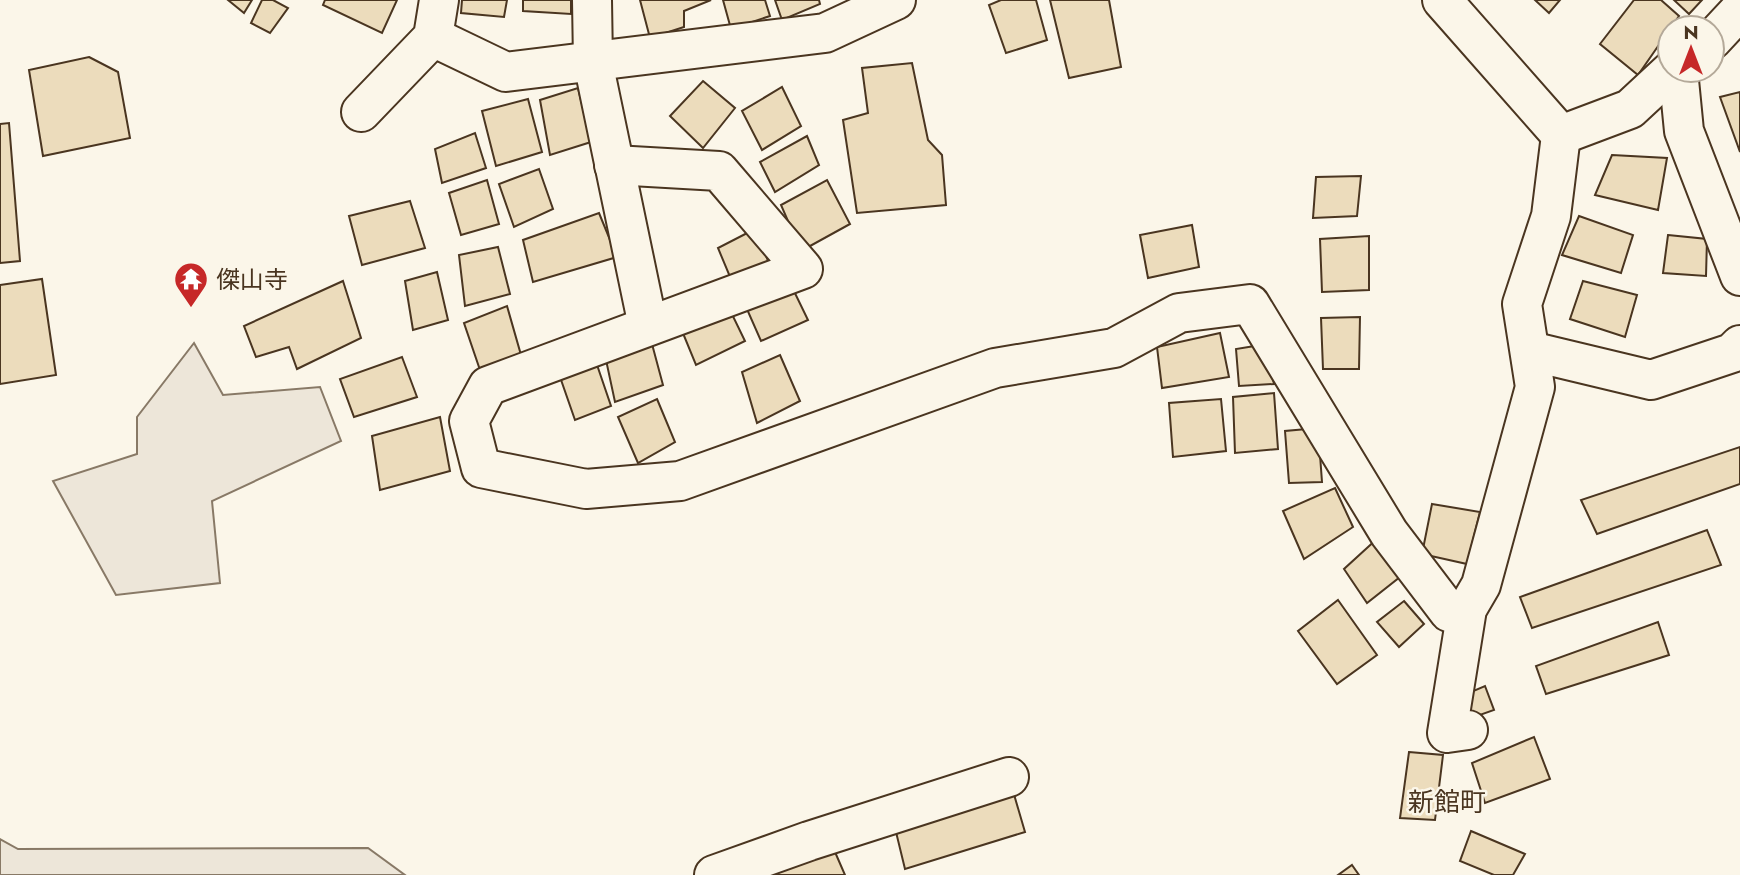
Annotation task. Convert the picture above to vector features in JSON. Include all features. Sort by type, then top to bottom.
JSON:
[{"type":"street","points":[[361,112],[433,37],[439,0]]},
{"type":"street","points":[[592,0],[593,62],[648,326]]},
{"type":"street","points":[[433,37],[506,72],[825,33],[896,0]]},
{"type":"street","points":[[1442,0],[1561,135],[1551,216],[1522,304],[1535,387],[1481,585],[1467,609],[1447,733],[1468,730]]},
{"type":"street","points":[[1726,25],[1740,10]]},
{"type":"street","points":[[1561,135],[1630,110],[1657,84]]},
{"type":"street","points":[[1679,84],[1684,131],[1740,276]]},
{"type":"street","points":[[614,165],[719,172],[803,269],[488,386],[469,421],[481,468],[586,489],[680,481],[995,368],[1114,348],[1179,313],[1250,304],[1389,533],[1449,612],[1467,609]]},
{"type":"street","points":[[1530,351],[1651,380],[1732,353],[1740,345]]},
{"type":"street","points":[[714,875],[809,841],[1009,777]]},
{"type":"shaded area","points":[[194,343],[223,395],[320,387],[341,441],[212,501],[220,583],[116,595],[53,481],[137,454],[137,417]]},
{"type":"shaded area","points":[[0,839],[18,849],[368,848],[405,875],[0,875]]},
{"type":"building","points":[[228,0],[252,0],[244,13]]},
{"type":"building","points":[[262,0],[273,0],[288,8],[270,33],[251,23]]},
{"type":"building","points":[[325,0],[397,0],[382,33],[323,5]]},
{"type":"building","points":[[462,0],[507,0],[504,17],[461,13]]},
{"type":"building","points":[[523,0],[571,0],[571,14],[523,11]]},
{"type":"building","points":[[640,0],[711,0],[684,11],[684,27],[650,38]]},
{"type":"building","points":[[723,0],[765,0],[770,16],[731,29]]},
{"type":"building","points":[[775,0],[819,0],[820,4],[782,20]]},
{"type":"building","points":[[1001,0],[1036,0],[1047,40],[1006,53],[989,5]]},
{"type":"building","points":[[1050,0],[1109,0],[1121,67],[1069,78]]},
{"type":"building","points":[[1535,0],[1560,0],[1549,13]]},
{"type":"building","points":[[1634,0],[1661,0],[1677,14],[1656,14],[1656,49],[1638,75],[1600,44]]},
{"type":"building","points":[[1674,0],[1702,0],[1689,14]]},
{"type":"building","points":[[89,57],[118,72],[130,138],[43,156],[29,70]]},
{"type":"building","points":[[912,63],[928,140],[942,155],[946,205],[857,213],[843,120],[868,113],[862,68]]},
{"type":"building","points":[[703,81],[735,108],[703,148],[670,116]]},
{"type":"building","points":[[782,87],[801,126],[762,150],[742,111]]},
{"type":"building","points":[[578,88],[591,142],[550,155],[540,100]]},
{"type":"building","points":[[1740,92],[1740,152],[1720,97]]},
{"type":"building","points":[[528,99],[542,152],[496,166],[482,111]]},
{"type":"building","points":[[9,123],[20,261],[0,263],[0,124]]},
{"type":"building","points":[[475,133],[486,168],[442,183],[435,149]]},
{"type":"building","points":[[807,136],[819,165],[775,192],[760,162]]},
{"type":"building","points":[[1612,155],[1667,158],[1658,210],[1595,195]]},
{"type":"building","points":[[539,169],[553,209],[514,227],[499,184]]},
{"type":"building","points":[[1361,176],[1357,216],[1313,218],[1316,177]]},
{"type":"building","points":[[487,180],[499,224],[461,235],[449,193]]},
{"type":"building","points":[[827,180],[850,224],[801,251],[781,205]]},
{"type":"building","points":[[410,201],[425,248],[362,265],[349,216]]},
{"type":"building","points":[[599,213],[617,257],[533,282],[523,240]]},
{"type":"building","points":[[1579,216],[1633,235],[1621,273],[1562,255]]},
{"type":"building","points":[[1192,225],[1199,267],[1148,278],[1140,235]]},
{"type":"building","points":[[755,229],[771,268],[733,284],[718,248]]},
{"type":"building","points":[[1668,235],[1707,239],[1706,276],[1663,273]]},
{"type":"building","points":[[1369,236],[1369,290],[1322,292],[1320,239]]},
{"type":"building","points":[[498,247],[510,294],[465,306],[459,255]]},
{"type":"building","points":[[437,272],[448,320],[413,330],[405,281]]},
{"type":"building","points":[[42,279],[56,375],[0,384],[0,285]]},
{"type":"building","points":[[343,281],[361,338],[297,369],[289,347],[256,357],[244,326]]},
{"type":"building","points":[[1583,281],[1637,295],[1625,337],[1570,319]]},
{"type":"building","points":[[791,285],[808,320],[761,341],[746,307]]},
{"type":"building","points":[[507,306],[521,355],[480,370],[464,323]]},
{"type":"building","points":[[728,306],[745,341],[696,365],[680,326]]},
{"type":"building","points":[[1360,317],[1359,369],[1323,369],[1321,318]]},
{"type":"building","points":[[1220,333],[1229,377],[1162,388],[1157,347]]},
{"type":"building","points":[[652,344],[663,385],[615,402],[606,360]]},
{"type":"building","points":[[1267,344],[1274,384],[1239,386],[1236,349]]},
{"type":"building","points":[[780,355],[800,401],[757,423],[742,372]]},
{"type":"building","points":[[402,357],[417,397],[354,417],[340,379]]},
{"type":"building","points":[[595,359],[611,406],[575,420],[559,374]]},
{"type":"building","points":[[1274,393],[1278,449],[1235,453],[1233,397]]},
{"type":"building","points":[[657,399],[675,442],[638,463],[618,417]]},
{"type":"building","points":[[1221,399],[1226,451],[1173,457],[1169,403]]},
{"type":"building","points":[[440,417],[450,471],[380,490],[372,436]]},
{"type":"building","points":[[1318,428],[1322,482],[1289,483],[1285,431]]},
{"type":"building","points":[[1740,447],[1740,484],[1597,534],[1581,500]]},
{"type":"building","points":[[1335,488],[1353,527],[1304,559],[1283,511]]},
{"type":"building","points":[[1432,504],[1480,512],[1467,564],[1422,554]]},
{"type":"building","points":[[1707,530],[1721,565],[1532,628],[1520,597]]},
{"type":"building","points":[[1379,537],[1405,573],[1367,603],[1344,569]]},
{"type":"building","points":[[1338,600],[1377,655],[1337,684],[1298,631]]},
{"type":"building","points":[[1404,601],[1424,624],[1399,647],[1377,622]]},
{"type":"building","points":[[1658,622],[1669,655],[1546,694],[1536,666]]},
{"type":"building","points":[[1485,686],[1494,710],[1463,721],[1459,697]]},
{"type":"building","points":[[1534,737],[1550,779],[1485,803],[1472,763]]},
{"type":"building","points":[[1409,752],[1443,755],[1435,820],[1400,818]]},
{"type":"building","points":[[1013,791],[1025,832],[905,869],[896,832]]},
{"type":"building","points":[[1471,831],[1525,854],[1513,875],[1494,875],[1460,861]]},
{"type":"building","points":[[835,852],[845,875],[765,875]]},
{"type":"building","points":[[1352,865],[1359,875],[1338,875]]},
{"type":"place","name":"傑山寺","points":[[191,309]]},
{"type":"district","name":"新館町","points":[[1447,802]]}]
